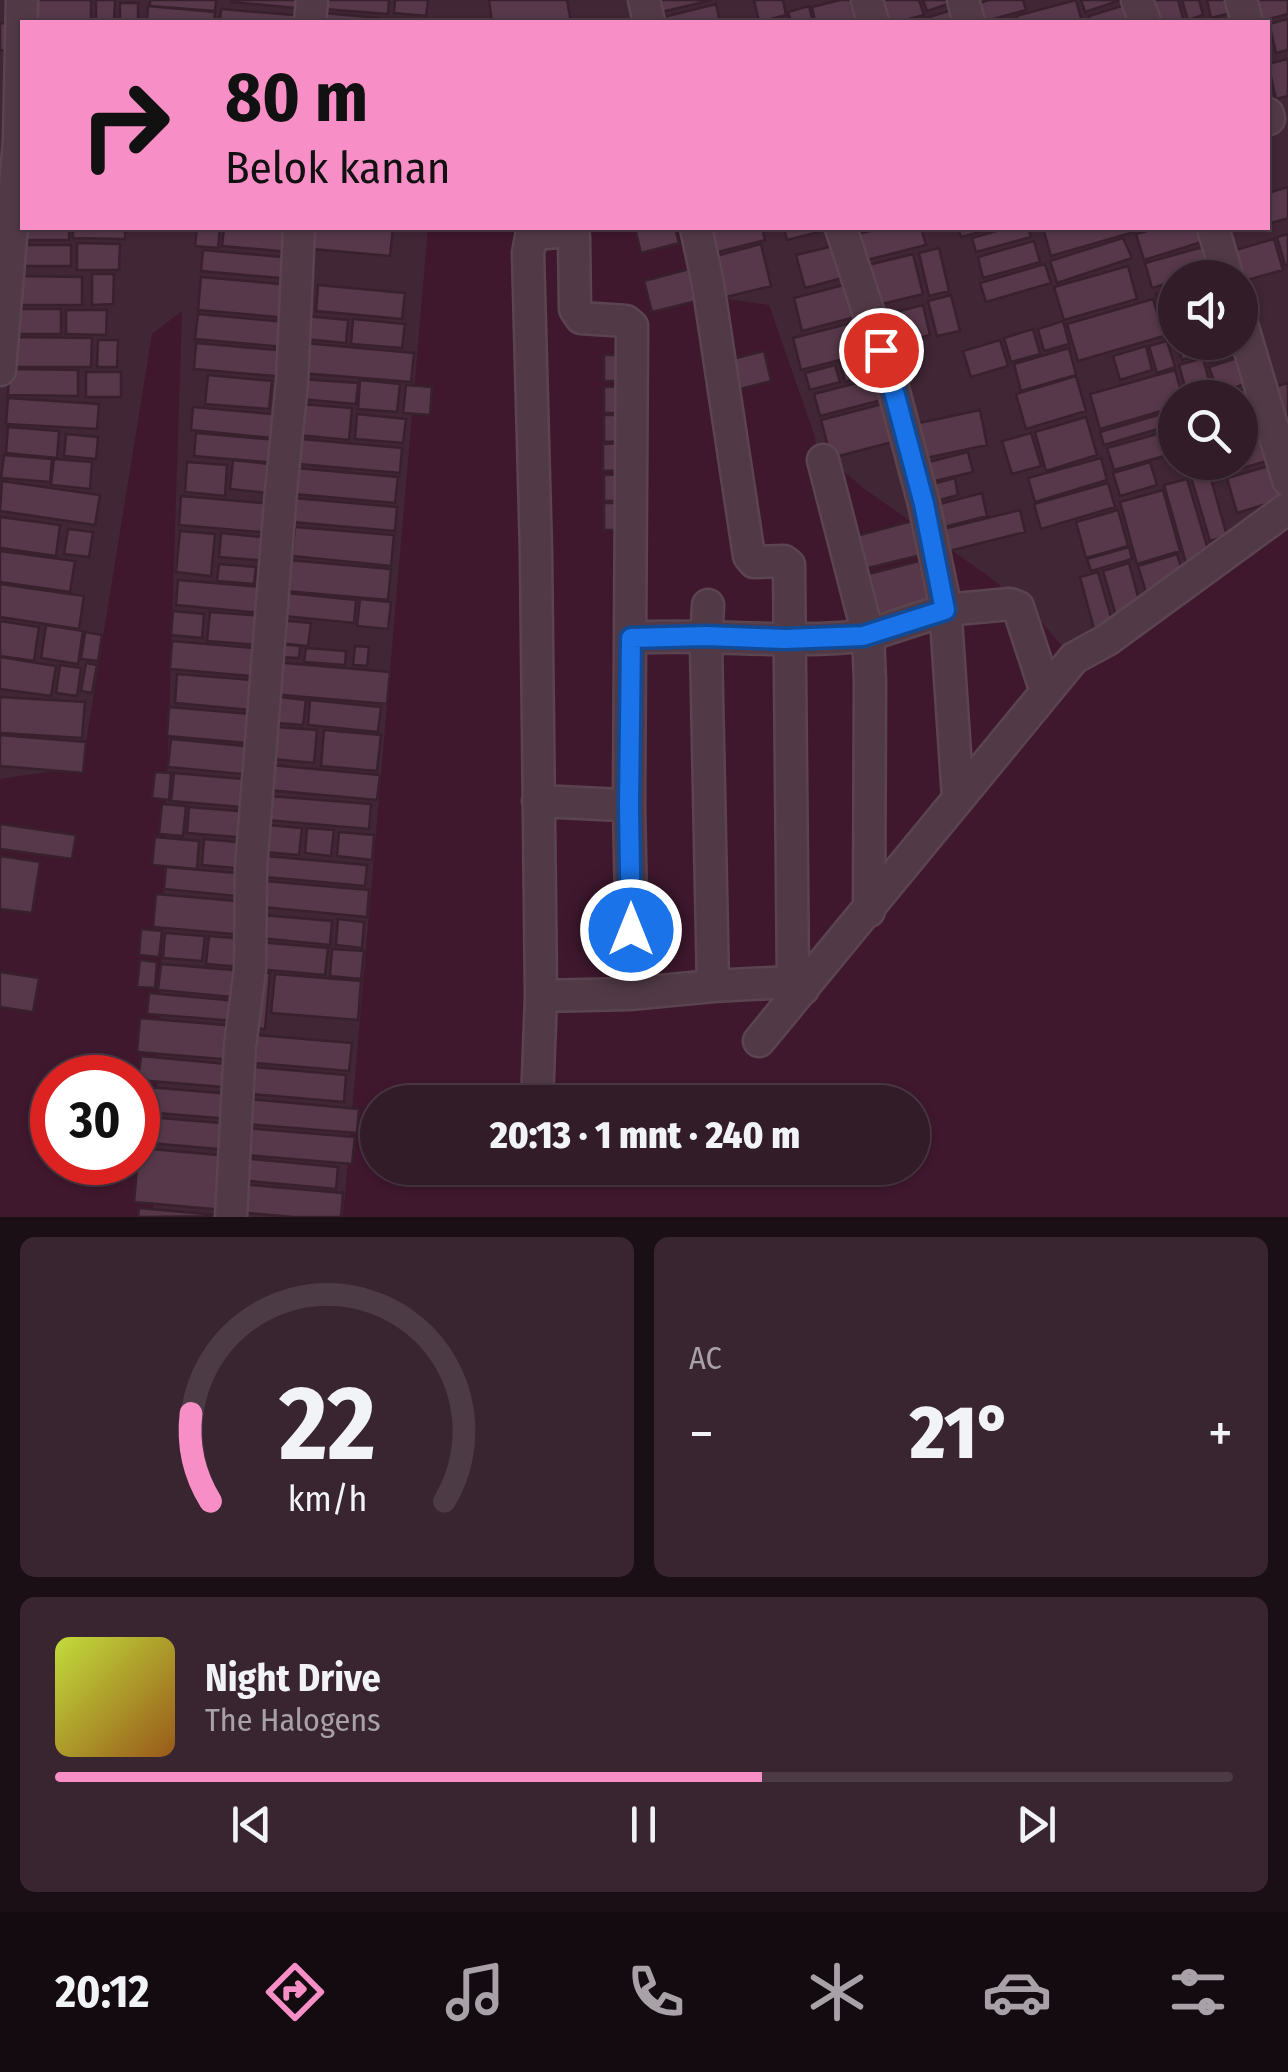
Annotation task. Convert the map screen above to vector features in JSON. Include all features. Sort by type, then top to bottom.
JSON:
[{"type":"street","points":[[0,370],[20,93]]},
{"type":"street","points":[[231,1217],[240,1046],[250,969],[251,868],[292,382],[299,230]]},
{"type":"street","points":[[696,230],[749,556],[754,562],[784,560],[789,565],[798,985]]},
{"type":"street","points":[[842,230],[892,384],[924,504],[945,610],[958,798]]},
{"type":"street","points":[[1214,230],[1223,260]]},
{"type":"street","points":[[538,1085],[541,996],[536,553],[528,253],[531,237],[536,234],[566,231],[574,237],[575,308],[581,318],[626,322],[632,326],[629,994]]},
{"type":"street","points":[[1253,360],[1288,480]]},
{"type":"street","points":[[823,460],[868,635],[868,911]]},
{"type":"street","points":[[760,1041],[798,985],[868,911],[1074,658],[1108,640],[1288,508]]},
{"type":"street","points":[[631,638],[707,620],[788,639],[868,635],[945,610],[1010,604],[1018,607],[1046,692]]},
{"type":"street","points":[[707,620],[714,986]]},
{"type":"street","points":[[538,801],[629,807]]},
{"type":"street","points":[[541,996],[798,985]]},
{"type":"shaded area","points":[[428,230],[696,230],[712,297],[769,305],[814,434],[819,460],[839,467],[991,578],[1038,618],[1070,655],[1288,516],[1288,1217],[343,1217]]},
{"type":"shaded area","points":[[182,311],[158,1055],[30,1055],[30,1185],[154,1185],[153,1217],[0,1217],[0,779],[82,767],[152,334]]},
{"type":"building","points":[[32,0],[91,0],[91,20],[32,20]]},
{"type":"building","points":[[96,0],[115,0],[114,20],[96,20]]},
{"type":"building","points":[[150,0],[216,0],[215,11],[150,6]]},
{"type":"building","points":[[231,0],[308,0],[307,9]]},
{"type":"building","points":[[325,0],[389,0],[388,14],[324,9]]},
{"type":"building","points":[[395,0],[428,0],[426,16],[394,13]]},
{"type":"building","points":[[489,0],[567,0],[571,20],[492,20]]},
{"type":"building","points":[[654,0],[712,0],[657,13]]},
{"type":"building","points":[[754,0],[783,0],[786,15],[759,20]]},
{"type":"building","points":[[840,0],[865,0],[870,20],[815,20],[812,7]]},
{"type":"building","points":[[882,0],[919,0],[924,15],[887,20]]},
{"type":"building","points":[[923,0],[954,0],[954,2],[927,11]]},
{"type":"building","points":[[1023,0],[1026,10],[981,20],[977,4]]},
{"type":"building","points":[[1076,0],[1081,20],[1017,20],[1016,16]]},
{"type":"building","points":[[1081,0],[1121,0],[1085,12]]},
{"type":"building","points":[[1152,0],[1178,0],[1183,20],[1149,20]]},
{"type":"building","points":[[1182,0],[1199,0],[1203,15],[1188,20]]},
{"type":"building","points":[[1207,0],[1236,0],[1239,11],[1211,18]]},
{"type":"building","points":[[1252,0],[1288,0],[1288,14],[1257,20]]},
{"type":"building","points":[[1135,2],[1140,20],[1090,20],[1089,16]]},
{"type":"building","points":[[120,3],[138,3],[138,20],[120,20]]},
{"type":"building","points":[[716,4],[720,20],[660,20]]},
{"type":"building","points":[[148,6],[215,12],[214,20],[147,20]]},
{"type":"building","points":[[809,6],[812,20],[790,20],[788,12]]},
{"type":"building","points":[[958,8],[962,20],[919,20]]},
{"type":"building","points":[[221,9],[306,16],[305,20],[220,20]]},
{"type":"building","points":[[323,13],[380,18],[380,20],[323,20]]},
{"type":"building","points":[[1288,19],[1288,50],[1276,53],[1270,24]]},
{"type":"building","points":[[0,23],[12,24],[9,51],[0,50]]},
{"type":"building","points":[[1288,59],[1288,96],[1276,99],[1270,64]]},
{"type":"building","points":[[1288,187],[1288,218],[1270,223],[1270,192]]},
{"type":"building","points":[[24,230],[69,230],[69,240],[24,240]]},
{"type":"building","points":[[73,230],[125,230],[125,239],[73,238]]},
{"type":"building","points":[[197,230],[220,230],[218,248],[195,246]]},
{"type":"building","points":[[224,230],[293,230],[290,252],[222,246]]},
{"type":"building","points":[[315,230],[393,230],[390,256],[313,249]]},
{"type":"building","points":[[635,230],[676,230],[679,243],[641,253]]},
{"type":"building","points":[[708,230],[762,230],[765,240],[714,253]]},
{"type":"building","points":[[784,230],[827,230],[787,240]]},
{"type":"building","points":[[874,230],[922,230],[926,245],[855,263],[848,236]]},
{"type":"building","points":[[959,230],[987,230],[961,237]]},
{"type":"building","points":[[1000,230],[1029,230],[1031,237],[976,252],[972,238]]},
{"type":"building","points":[[1044,230],[1134,232],[1051,256]]},
{"type":"building","points":[[1151,230],[1208,230],[1211,239],[1144,260],[1136,234]]},
{"type":"building","points":[[1288,234],[1288,265],[1285,265],[1277,237]]},
{"type":"building","points":[[1123,238],[1132,258],[1057,283],[1050,261]]},
{"type":"building","points":[[1274,239],[1283,270],[1258,277],[1258,260],[1234,260],[1232,251]]},
{"type":"building","points":[[1034,241],[1040,262],[983,278],[978,257]]},
{"type":"building","points":[[77,243],[120,244],[119,270],[77,270]]},
{"type":"building","points":[[761,244],[771,286],[726,297],[716,256]]},
{"type":"building","points":[[842,244],[850,276],[805,288],[796,255]]},
{"type":"building","points":[[22,245],[71,245],[71,266],[22,266]]},
{"type":"building","points":[[1210,245],[1214,260],[1158,260],[1158,286],[1152,288],[1145,263]]},
{"type":"building","points":[[939,248],[949,291],[929,296],[919,253]]},
{"type":"building","points":[[203,250],[293,258],[291,279],[201,271]]},
{"type":"building","points":[[913,254],[923,294],[870,307],[860,267]]},
{"type":"building","points":[[1045,264],[1051,283],[986,302],[980,283]]},
{"type":"building","points":[[1128,266],[1137,299],[1064,320],[1054,287]]},
{"type":"building","points":[[697,267],[705,299],[652,312],[644,281]]},
{"type":"building","points":[[92,274],[114,274],[113,304],[92,305]]},
{"type":"building","points":[[16,276],[82,277],[82,305],[15,305]]},
{"type":"building","points":[[201,277],[292,285],[289,318],[198,310]]},
{"type":"building","points":[[855,282],[863,315],[802,331],[794,298]]},
{"type":"building","points":[[318,285],[405,293],[402,319],[316,311]]},
{"type":"building","points":[[951,295],[960,331],[937,336],[928,301]]},
{"type":"building","points":[[1153,299],[1158,338],[1078,361],[1067,324]]},
{"type":"building","points":[[923,305],[930,335],[884,347],[876,317]]},
{"type":"building","points":[[12,309],[61,309],[61,334],[11,334]]},
{"type":"building","points":[[66,310],[107,310],[106,335],[66,334]]},
{"type":"building","points":[[198,314],[286,322],[284,347],[195,339]]},
{"type":"building","points":[[306,316],[348,320],[346,343],[303,339]]},
{"type":"building","points":[[353,319],[405,324],[402,348],[351,344]]},
{"type":"building","points":[[867,319],[875,351],[801,370],[793,338]]},
{"type":"building","points":[[1063,321],[1069,344],[1044,351],[1038,329]]},
{"type":"building","points":[[1033,329],[1040,354],[1011,362],[1004,338]]},
{"type":"building","points":[[10,337],[92,338],[91,367],[10,367]]},
{"type":"building","points":[[98,340],[118,340],[117,367],[97,367]]},
{"type":"building","points":[[1000,340],[1008,366],[971,377],[963,351]]},
{"type":"building","points":[[196,343],[288,351],[286,377],[194,369]]},
{"type":"building","points":[[304,343],[414,353],[411,382],[301,373]]},
{"type":"building","points":[[1158,344],[1158,360],[1173,360],[1175,367],[1157,373],[1149,346]]},
{"type":"building","points":[[1146,346],[1152,370],[1120,380],[1113,356]]},
{"type":"building","points":[[1069,348],[1076,375],[1021,391],[1014,364]]},
{"type":"building","points":[[764,351],[771,381],[740,389],[733,359]]},
{"type":"building","points":[[877,354],[882,373],[845,382],[840,363]]},
{"type":"building","points":[[604,355],[628,355],[628,381],[604,381]]},
{"type":"building","points":[[1204,360],[1209,380],[1183,380],[1179,365]]},
{"type":"building","points":[[1231,360],[1248,360],[1254,380],[1214,380],[1209,367]]},
{"type":"building","points":[[835,365],[840,382],[810,390],[805,373]]},
{"type":"building","points":[[9,369],[78,370],[78,396],[8,395]]},
{"type":"building","points":[[1175,370],[1178,380],[1158,380],[1158,412],[1100,429],[1090,394]]},
{"type":"building","points":[[86,372],[121,372],[121,397],[86,397]]},
{"type":"building","points":[[208,375],[272,381],[269,409],[205,404]]},
{"type":"building","points":[[884,376],[889,398],[820,416],[814,394]]},
{"type":"building","points":[[1076,376],[1086,411],[1026,429],[1016,394]]},
{"type":"building","points":[[301,379],[358,383],[356,404],[299,399]]},
{"type":"building","points":[[360,380],[400,384],[397,412],[358,409]]},
{"type":"building","points":[[1288,383],[1288,425],[1277,386]]},
{"type":"building","points":[[406,385],[432,387],[430,415],[403,413]]},
{"type":"building","points":[[627,386],[628,413],[604,413],[604,387]]},
{"type":"building","points":[[8,398],[99,404],[97,429],[6,424]]},
{"type":"building","points":[[894,401],[904,439],[831,458],[821,420]]},
{"type":"building","points":[[300,404],[352,408],[349,440],[297,435]]},
{"type":"building","points":[[193,407],[283,415],[281,439],[191,430]]},
{"type":"building","points":[[980,410],[987,445],[917,460],[910,425]]},
{"type":"building","points":[[357,414],[406,419],[403,443],[355,439]]},
{"type":"building","points":[[604,415],[627,415],[628,441],[604,442]]},
{"type":"building","points":[[1158,415],[1158,429],[1104,445],[1100,432]]},
{"type":"building","points":[[1086,417],[1097,455],[1046,471],[1035,432]]},
{"type":"building","points":[[1268,425],[1277,458],[1258,464],[1258,428]]},
{"type":"building","points":[[8,427],[59,431],[57,458],[6,453]]},
{"type":"building","points":[[196,433],[278,440],[276,463],[194,456]]},
{"type":"building","points":[[1031,433],[1041,466],[1012,474],[1002,441]]},
{"type":"building","points":[[66,434],[98,437],[96,459],[64,456]]},
{"type":"building","points":[[1158,434],[1158,458],[1114,470],[1107,448]]},
{"type":"building","points":[[301,439],[402,448],[400,473],[299,464]]},
{"type":"building","points":[[627,443],[627,470],[603,471],[603,444]]},
{"type":"building","points":[[968,452],[973,472],[922,484],[917,465]]},
{"type":"building","points":[[4,455],[52,459],[50,482],[1,478]]},
{"type":"building","points":[[1101,458],[1107,480],[1035,502],[1028,478]]},
{"type":"building","points":[[54,459],[92,462],[90,489],[51,485]]},
{"type":"building","points":[[233,460],[269,464],[267,493],[230,489]]},
{"type":"building","points":[[187,462],[227,465],[225,496],[185,492]]},
{"type":"building","points":[[1150,462],[1157,485],[1120,496],[1113,473]]},
{"type":"building","points":[[1273,465],[1283,499],[1237,513],[1228,480],[1258,480],[1258,469]]},
{"type":"building","points":[[296,468],[398,477],[395,503],[294,494]]},
{"type":"building","points":[[627,474],[628,501],[604,501],[604,475]]},
{"type":"building","points":[[955,478],[958,495],[929,503],[925,486]]},
{"type":"building","points":[[1187,480],[1212,563],[1188,570],[1164,485]]},
{"type":"building","points":[[1192,480],[1211,480],[1227,536],[1210,541]]},
{"type":"building","points":[[2,481],[100,495],[95,525],[0,511]]},
{"type":"building","points":[[1108,483],[1115,507],[1041,529],[1034,504]]},
{"type":"building","points":[[1163,490],[1180,551],[1137,564],[1120,502]]},
{"type":"building","points":[[982,493],[987,516],[933,530],[928,507]]},
{"type":"building","points":[[181,496],[274,504],[271,533],[179,525]]},
{"type":"building","points":[[294,498],[397,507],[395,531],[292,522]]},
{"type":"building","points":[[604,503],[628,503],[628,530],[604,530]]},
{"type":"building","points":[[1020,510],[1025,532],[941,553],[935,531]]},
{"type":"building","points":[[1118,510],[1128,546],[1086,558],[1076,522]]},
{"type":"building","points":[[0,517],[60,525],[56,556],[0,548]]},
{"type":"building","points":[[912,521],[921,555],[864,569],[856,536]]},
{"type":"building","points":[[295,527],[394,535],[391,566],[292,556]]},
{"type":"building","points":[[68,529],[93,532],[89,557],[64,554]]},
{"type":"building","points":[[180,531],[215,534],[211,576],[176,572]]},
{"type":"building","points":[[221,533],[272,538],[270,561],[219,557]]},
{"type":"building","points":[[1129,547],[1132,559],[1091,571],[1087,559]]},
{"type":"building","points":[[0,551],[75,561],[70,592],[0,582]]},
{"type":"building","points":[[1177,554],[1185,581],[1146,592],[1138,566]]},
{"type":"building","points":[[288,560],[391,569],[388,600],[285,591]]},
{"type":"building","points":[[919,561],[929,601],[871,616],[861,576]]},
{"type":"building","points":[[1129,563],[1142,612],[1117,619],[1103,571]]},
{"type":"building","points":[[219,564],[256,567],[254,584],[217,581]]},
{"type":"building","points":[[1098,572],[1115,631],[1096,636],[1080,577]]},
{"type":"building","points":[[178,580],[262,587],[260,613],[176,605]]},
{"type":"building","points":[[0,584],[84,596],[79,629],[0,617]]},
{"type":"building","points":[[287,593],[356,600],[354,623],[284,616]]},
{"type":"building","points":[[360,599],[391,602],[388,629],[357,626]]},
{"type":"building","points":[[173,611],[204,614],[202,638],[171,635]]},
{"type":"building","points":[[210,612],[263,616],[260,645],[207,641]]},
{"type":"building","points":[[278,620],[311,623],[308,646],[276,643]]},
{"type":"building","points":[[0,621],[39,627],[34,661],[0,656]]},
{"type":"building","points":[[46,625],[83,631],[78,664],[41,658]]},
{"type":"building","points":[[85,632],[102,635],[98,661],[81,659]]},
{"type":"building","points":[[172,641],[264,649],[261,677],[170,669]]},
{"type":"building","points":[[279,644],[300,646],[299,658],[277,657]]},
{"type":"building","points":[[355,646],[369,647],[367,666],[353,665]]},
{"type":"building","points":[[306,648],[346,651],[345,665],[304,662]]},
{"type":"building","points":[[0,657],[56,666],[51,696],[0,689]]},
{"type":"building","points":[[274,662],[390,672],[387,704],[270,694]]},
{"type":"building","points":[[86,663],[97,665],[92,693],[81,691]]},
{"type":"building","points":[[60,665],[81,668],[77,696],[56,693]]},
{"type":"building","points":[[177,674],[264,681],[261,711],[175,703]]},
{"type":"building","points":[[0,697],[85,702],[82,738],[0,733]]},
{"type":"building","points":[[279,697],[306,700],[303,725],[276,723]]},
{"type":"building","points":[[310,700],[381,707],[378,732],[308,725]]},
{"type":"building","points":[[169,707],[262,715],[259,744],[167,736]]},
{"type":"building","points":[[277,727],[317,730],[314,763],[273,759]]},
{"type":"building","points":[[324,730],[381,735],[377,771],[321,766]]},
{"type":"building","points":[[0,735],[86,742],[83,773],[0,766]]},
{"type":"building","points":[[171,739],[255,747],[252,775],[168,767]]},
{"type":"building","points":[[270,765],[380,775],[377,800],[268,790]]},
{"type":"building","points":[[155,772],[171,773],[169,800],[152,798]]},
{"type":"building","points":[[174,773],[255,780],[252,808],[171,801]]},
{"type":"building","points":[[270,796],[371,804],[369,829],[267,820]]},
{"type":"building","points":[[162,804],[186,806],[183,836],[159,834]]},
{"type":"building","points":[[189,807],[250,812],[248,838],[187,833]]},
{"type":"building","points":[[0,824],[76,835],[72,859],[0,849]]},
{"type":"building","points":[[267,825],[302,828],[299,855],[264,852]]},
{"type":"building","points":[[307,828],[334,830],[331,856],[305,853]]},
{"type":"building","points":[[339,832],[374,835],[372,860],[337,856]]},
{"type":"building","points":[[155,837],[199,841],[197,869],[152,865]]},
{"type":"building","points":[[204,839],[248,843],[246,869],[202,865]]},
{"type":"building","points":[[0,856],[40,862],[32,913],[0,909]]},
{"type":"building","points":[[266,856],[367,865],[365,886],[265,877]]},
{"type":"building","points":[[166,867],[249,874],[247,897],[164,889]]},
{"type":"building","points":[[265,881],[369,890],[367,917],[262,907]]},
{"type":"building","points":[[156,894],[248,902],[244,935],[153,927]]},
{"type":"building","points":[[262,915],[332,921],[330,945],[260,938]]},
{"type":"building","points":[[338,919],[364,922],[362,948],[336,945]]},
{"type":"building","points":[[141,929],[162,931],[159,957],[139,955]]},
{"type":"building","points":[[165,933],[205,936],[202,961],[163,958]]},
{"type":"building","points":[[209,936],[245,939],[242,967],[206,964]]},
{"type":"building","points":[[259,942],[328,948],[325,975],[256,969]]},
{"type":"building","points":[[332,949],[364,951],[361,979],[330,976]]},
{"type":"building","points":[[140,960],[157,962],[155,988],[137,987]]},
{"type":"building","points":[[161,964],[245,971],[242,998],[158,990]]},
{"type":"building","points":[[0,972],[39,978],[33,1012],[0,1007]]},
{"type":"building","points":[[254,972],[270,973],[265,1029],[249,1028]]},
{"type":"building","points":[[275,974],[361,981],[358,1020],[271,1013]]},
{"type":"building","points":[[149,993],[238,1001],[236,1021],[147,1014]]},
{"type":"building","points":[[140,1018],[237,1026],[233,1060],[137,1052]]},
{"type":"building","points":[[257,1035],[352,1043],[349,1071],[255,1063]]},
{"type":"building","points":[[160,1058],[237,1065],[235,1088],[160,1082]]},
{"type":"building","points":[[254,1067],[346,1075],[344,1102],[252,1094]]},
{"type":"building","points":[[160,1088],[231,1094],[229,1119],[160,1113]]},
{"type":"building","points":[[248,1099],[359,1109],[357,1133],[246,1124]]},
{"type":"building","points":[[160,1118],[232,1124],[229,1150],[160,1144]]},
{"type":"building","points":[[246,1128],[355,1137],[352,1164],[244,1155]]},
{"type":"building","points":[[160,1150],[229,1156],[224,1210],[134,1202],[136,1185],[160,1185]]},
{"type":"building","points":[[241,1158],[338,1167],[336,1189],[239,1180]]},
{"type":"building","points":[[240,1184],[343,1193],[341,1217],[238,1212]]},
{"type":"building","points":[[139,1208],[228,1216],[138,1217]]},
{"type":"route","points":[[631,930],[631,638],[863,636],[945,610],[924,504],[881,350]]}]
